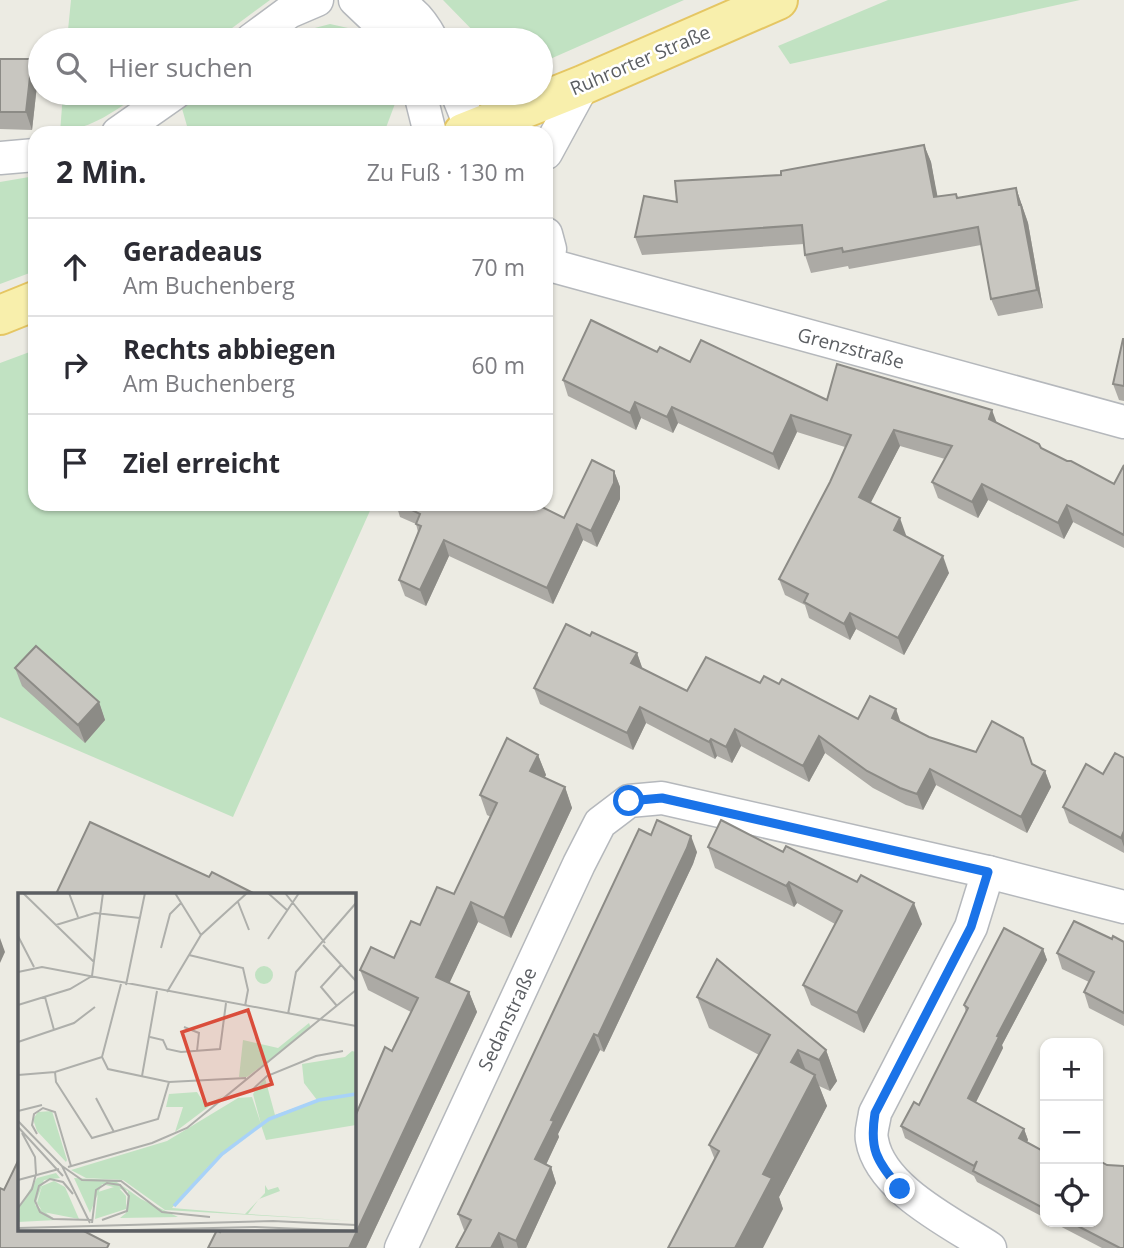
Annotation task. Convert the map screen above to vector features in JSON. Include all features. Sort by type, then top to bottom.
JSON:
[{"type":"main road","name":"Ruhrorter Straße","points":[[553,97],[778,0]]},
{"type":"main road","name":"Ruhrorter Straße","points":[[484,126],[534,105]]},
{"type":"main road","points":[[0,315],[28,305]]},
{"type":"street","points":[[267,28],[289,12],[317,0]]},
{"type":"street","points":[[355,0],[384,28]]},
{"type":"street","points":[[379,0],[394,2],[421,19],[426,28]]},
{"type":"street","points":[[553,140],[583,85]]},
{"type":"street","points":[[128,126],[158,105]]},
{"type":"street","points":[[423,105],[428,126]]},
{"type":"street","points":[[461,105],[467,126]]},
{"type":"street","points":[[0,158],[28,156]]},
{"type":"street","name":"Grenzstraße","points":[[553,253],[579,274],[1124,422]]},
{"type":"street","name":"Sedanstraße","points":[[401,1248],[579,864],[600,823],[629,801],[662,798],[988,872]]},
{"type":"street","points":[[990,1248],[900,1189],[880,1165],[871,1139],[875,1113],[971,927],[988,872],[1124,907]]},
{"type":"green space","points":[[71,0],[270,0],[232,28],[68,28]]},
{"type":"green space","points":[[443,0],[684,0],[553,58],[553,28],[470,28]]},
{"type":"green space","points":[[888,0],[1080,0],[790,64],[778,46]]},
{"type":"green space","points":[[330,24],[348,28],[315,28]]},
{"type":"green space","points":[[62,105],[124,105],[85,126],[61,126]]},
{"type":"green space","points":[[181,105],[394,105],[387,126],[187,126]]},
{"type":"green space","points":[[28,177],[28,274],[0,284],[0,182]]},
{"type":"green space","points":[[28,353],[28,511],[370,511],[233,817],[0,717],[0,363]]},
{"type":"building","points":[[0,59],[28,59],[26,112],[0,112]]},
{"type":"building","points":[[924,145],[934,197],[956,194],[957,198],[1016,188],[1037,290],[991,299],[978,227],[843,252],[842,248],[805,255],[802,225],[635,237],[644,196],[677,202],[675,181],[781,175],[781,171]]},
{"type":"building","points":[[591,320],[657,352],[660,347],[690,362],[701,340],[827,400],[837,364],[992,410],[989,419],[1114,484],[1124,465],[1124,535],[1067,505],[1058,523],[982,484],[972,502],[932,482],[952,446],[894,430],[859,497],[900,518],[894,530],[943,556],[898,638],[850,613],[844,624],[804,602],[808,594],[779,579],[830,482],[851,435],[791,415],[773,454],[672,407],[667,417],[635,402],[630,413],[563,380]]},
{"type":"building","points":[[1124,339],[1124,386],[1113,384]]},
{"type":"building","points":[[592,460],[614,471],[614,483],[591,531],[577,524],[547,588],[444,540],[420,590],[399,580],[421,526],[416,524],[420,514],[414,511],[550,511],[564,518]]},
{"type":"building","points":[[566,624],[590,636],[592,632],[637,653],[631,663],[687,691],[706,657],[760,683],[764,676],[779,684],[782,679],[858,719],[870,696],[896,709],[892,718],[929,737],[976,752],[992,721],[1023,738],[1032,764],[1045,771],[1021,817],[930,769],[917,794],[900,788],[867,771],[819,736],[803,766],[735,729],[726,747],[711,739],[709,742],[640,707],[627,733],[534,688]]},
{"type":"building","points":[[36,646],[99,702],[78,725],[15,668]]},
{"type":"building","points":[[507,738],[538,755],[530,771],[565,787],[504,918],[471,902],[436,977],[469,992],[349,1248],[208,1248],[217,1230],[355,1230],[355,1117],[385,1047],[392,1051],[418,998],[360,970],[371,947],[394,958],[411,921],[420,925],[437,887],[454,894],[497,803],[480,795]]},
{"type":"building","points":[[1115,753],[1124,758],[1124,831],[1121,838],[1063,807],[1086,764],[1103,774]]},
{"type":"building","points":[[657,820],[691,836],[598,1036],[594,1034],[551,1120],[554,1121],[535,1159],[551,1167],[516,1241],[499,1233],[491,1248],[456,1248],[471,1220],[458,1214],[639,829],[651,835]]},
{"type":"building","points":[[721,820],[783,852],[786,846],[857,882],[861,875],[914,903],[857,1013],[803,985],[842,911],[789,882],[786,886],[708,847]]},
{"type":"building","points":[[90,822],[209,877],[212,872],[253,893],[56,893]]},
{"type":"building","points":[[1074,921],[1124,942],[1124,1013],[1084,992],[1094,972],[1057,953]]},
{"type":"building","points":[[1004,928],[1043,949],[968,1098],[1024,1129],[1019,1138],[1040,1149],[1040,1206],[973,1171],[977,1161],[974,1166],[901,1126],[914,1102],[919,1105],[968,1008],[964,1005]]},
{"type":"building","points":[[717,959],[826,1050],[819,1060],[798,1050],[791,1062],[815,1075],[763,1174],[772,1178],[735,1248],[668,1248],[719,1151],[709,1145],[770,1035],[697,997]]},
{"type":"building","points":[[18,1161],[18,1230],[82,1230],[109,1244],[107,1248],[0,1248],[0,1188],[4,1190]]},
{"type":"building","points":[[1103,1163],[1124,1166],[1124,1248],[1080,1227],[1103,1227]]},
{"type":"route","points":[[629,801],[662,798],[988,872],[971,927],[875,1113],[871,1139],[880,1165],[900,1189]]}]
